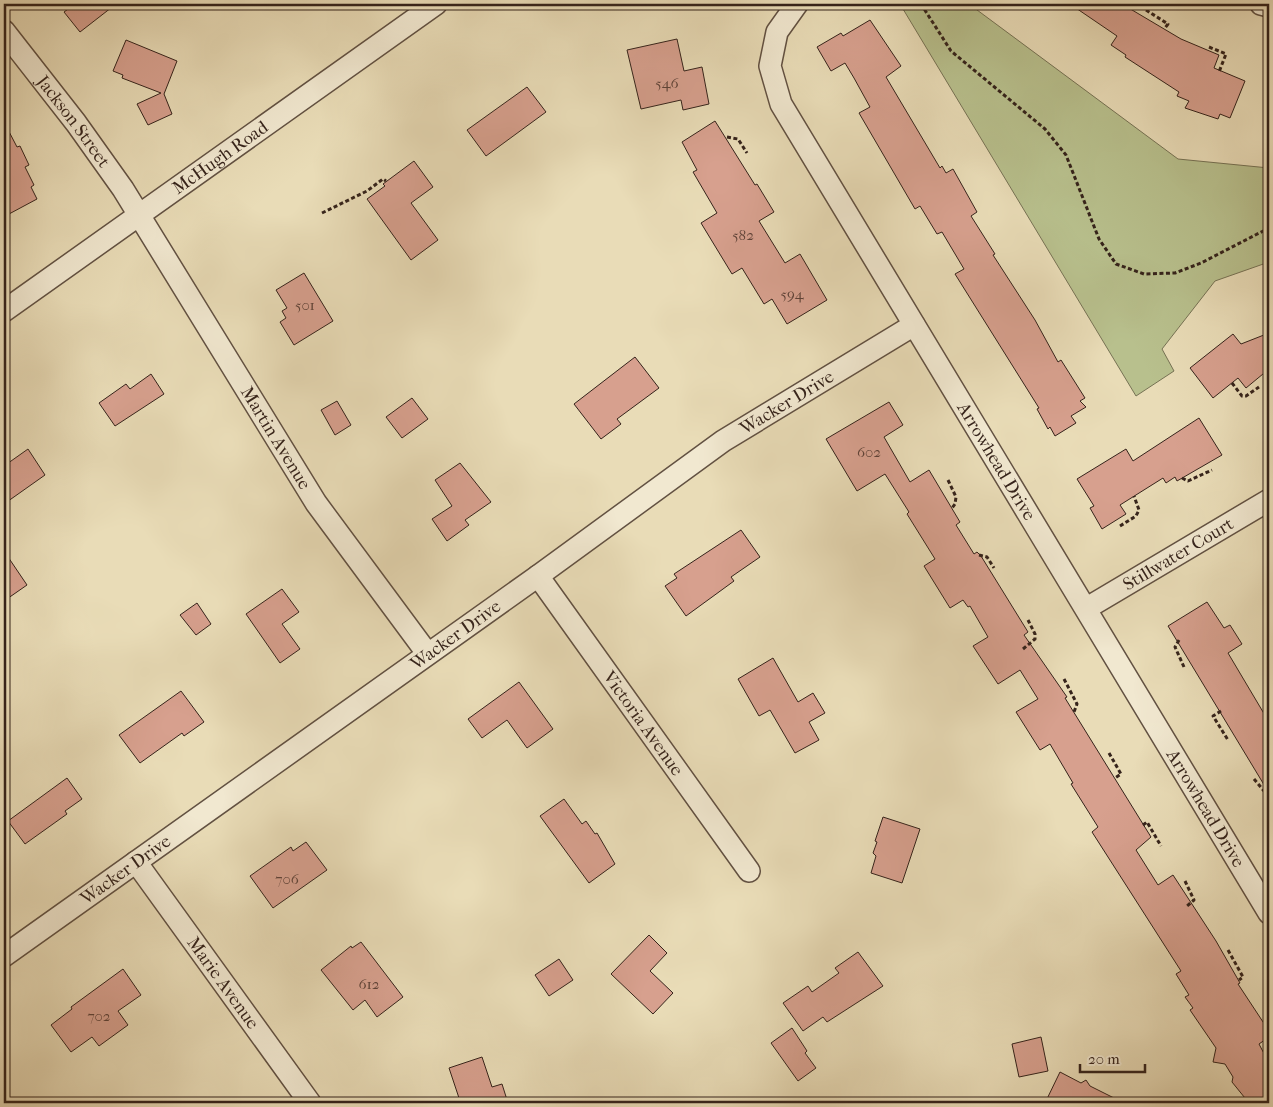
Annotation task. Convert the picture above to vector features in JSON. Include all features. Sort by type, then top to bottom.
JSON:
[{"type":"street","name":"McHugh Road","points":[[4,311],[436,4]]},
{"type":"street","name":"Arrowhead Drive","points":[[796,4],[777,32],[770,66],[781,104],[1087,608],[1269,913]]},
{"type":"street","points":[[1261,4],[1269,6]]},
{"type":"street","name":"Jackson Street","points":[[4,31],[76,123],[139,214]]},
{"type":"street","name":"Martin Avenue","points":[[139,214],[316,503],[427,653]]},
{"type":"street","name":"Wacker Drive","points":[[4,956],[427,653],[538,576],[723,441],[914,325]]},
{"type":"street","name":"Stillwater Court","points":[[1087,608],[1269,500]]},
{"type":"street","name":"Victoria Avenue","points":[[538,576],[749,871]]},
{"type":"street","name":"Marie Avenue","points":[[136,862],[310,1103]]},
{"type":"path","points":[[921,4],[951,51],[1045,129],[1066,155],[1099,239],[1116,264],[1144,274],[1174,273],[1201,263],[1269,228]]},
{"type":"path","points":[[1146,10],[1168,24],[1166,28]]},
{"type":"path","points":[[1208,46],[1226,54],[1219,72]]},
{"type":"path","points":[[727,137],[738,140],[747,153]]},
{"type":"path","points":[[322,213],[367,191],[383,180],[386,181]]},
{"type":"path","points":[[1232,383],[1242,396],[1246,396],[1259,387]]},
{"type":"path","points":[[1182,478],[1188,481],[1194,480],[1212,470]]},
{"type":"path","points":[[948,480],[956,497],[952,508]]},
{"type":"path","points":[[1120,526],[1136,516],[1139,510],[1134,496]]},
{"type":"path","points":[[978,554],[981,553],[987,557],[994,568]]},
{"type":"path","points":[[1023,650],[1035,639],[1028,620]]},
{"type":"path","points":[[1179,640],[1175,647],[1184,666]]},
{"type":"path","points":[[1064,679],[1077,704],[1074,712]]},
{"type":"path","points":[[1221,711],[1213,716],[1228,740]]},
{"type":"path","points":[[1109,753],[1121,774],[1115,778]]},
{"type":"path","points":[[1254,779],[1264,791],[1269,791]]},
{"type":"path","points":[[1143,825],[1147,822],[1161,846]]},
{"type":"path","points":[[1185,881],[1193,894],[1194,900],[1187,906]]},
{"type":"path","points":[[1228,950],[1244,977],[1238,980]]},
{"type":"green space","points":[[900,4],[969,4],[1178,159],[1269,168],[1269,262],[1215,281],[1162,349],[1174,371],[1136,396]]},
{"type":"building","points":[[75,4],[116,4],[80,32],[64,12]]},
{"type":"building","points":[[1070,4],[1122,4],[1181,39],[1219,55],[1214,68],[1245,81],[1230,118],[1220,114],[1218,119],[1185,108],[1189,101],[1177,96],[1179,92],[1125,57],[1126,55],[1111,45],[1117,36]]},
{"type":"building","points":[[870,20],[901,66],[886,77],[940,168],[942,166],[946,173],[953,169],[977,212],[971,216],[995,254],[993,255],[1035,320],[1058,362],[1061,360],[1085,398],[1080,401],[1086,407],[1071,416],[1076,423],[1055,436],[1050,427],[1048,429],[1037,409],[1039,408],[955,274],[964,269],[942,232],[937,234],[920,206],[915,209],[859,113],[870,107],[845,63],[831,71],[817,47],[841,33],[843,36]]},
{"type":"building","points":[[677,39],[684,71],[702,67],[709,104],[683,110],[681,100],[641,109],[627,50]]},
{"type":"building","points":[[126,40],[177,61],[164,94],[172,114],[148,125],[137,104],[161,93],[122,78],[123,75],[113,71]]},
{"type":"building","points":[[527,87],[546,112],[486,156],[467,130]]},
{"type":"building","points":[[715,121],[774,212],[759,221],[785,263],[800,254],[827,300],[787,324],[772,299],[764,304],[742,268],[732,274],[701,223],[717,213],[693,172],[697,170],[682,142]]},
{"type":"building","points":[[4,122],[17,147],[20,146],[29,165],[25,167],[34,185],[31,187],[37,199],[9,214],[4,204]]},
{"type":"building","points":[[414,161],[433,187],[411,203],[438,240],[411,260],[367,199],[385,186],[383,184]]},
{"type":"building","points":[[304,273],[333,321],[294,345],[280,322],[286,318],[282,311],[287,308],[276,290]]},
{"type":"building","points":[[1269,333],[1269,369],[1246,388],[1238,378],[1213,398],[1190,368],[1233,334],[1241,344]]},
{"type":"building","points":[[635,357],[659,388],[617,419],[621,424],[601,439],[574,404]]},
{"type":"building","points":[[151,374],[164,394],[115,426],[99,403],[126,384],[130,389]]},
{"type":"building","points":[[412,398],[428,419],[402,438],[386,417]]},
{"type":"building","points":[[337,401],[351,425],[335,435],[321,410]]},
{"type":"building","points":[[889,402],[903,425],[884,437],[910,482],[929,470],[960,522],[956,525],[974,554],[977,552],[981,556],[1028,632],[1024,635],[1067,697],[1065,698],[1151,837],[1136,850],[1158,885],[1173,875],[1216,941],[1240,983],[1238,984],[1269,1031],[1269,1037],[1259,1044],[1269,1063],[1269,1103],[1249,1103],[1232,1082],[1233,1077],[1225,1064],[1213,1062],[1216,1048],[1190,1010],[1193,1008],[1185,997],[1189,995],[1176,974],[1181,971],[1092,832],[1098,827],[1071,784],[1073,783],[1050,744],[1040,750],[1016,712],[1038,699],[1020,670],[998,684],[973,646],[988,637],[970,606],[968,607],[963,600],[950,608],[924,566],[935,559],[885,474],[857,491],[826,439]]},
{"type":"building","points":[[1199,418],[1222,455],[1177,481],[1175,477],[1166,483],[1163,478],[1120,505],[1126,514],[1102,529],[1090,508],[1094,506],[1077,479],[1126,449],[1133,461]]},
{"type":"building","points":[[28,449],[45,475],[4,504],[4,466]]},
{"type":"building","points":[[460,463],[491,502],[465,520],[469,525],[447,541],[432,519],[452,506],[435,480]]},
{"type":"building","points":[[741,530],[760,557],[731,577],[734,581],[686,616],[665,586],[677,578],[674,574]]},
{"type":"building","points":[[4,551],[27,585],[4,601]]},
{"type":"building","points":[[282,589],[299,612],[282,624],[300,649],[280,663],[246,614]]},
{"type":"building","points":[[1207,602],[1224,628],[1230,625],[1242,644],[1228,653],[1269,722],[1269,793],[1168,626]]},
{"type":"building","points":[[197,603],[211,624],[196,635],[180,615]]},
{"type":"building","points":[[773,658],[798,702],[813,693],[825,713],[809,722],[819,740],[795,753],[770,710],[759,716],[738,679]]},
{"type":"building","points":[[519,682],[553,729],[527,748],[507,720],[482,738],[468,719]]},
{"type":"building","points":[[181,691],[204,722],[184,736],[182,733],[140,763],[119,735]]},
{"type":"building","points":[[67,778],[82,799],[65,811],[67,814],[25,844],[8,821]]},
{"type":"building","points":[[564,799],[582,824],[586,821],[595,834],[597,833],[615,864],[589,883],[540,816]]},
{"type":"building","points":[[883,817],[920,829],[902,883],[871,873],[876,856],[873,853],[877,842],[875,841]]},
{"type":"building","points":[[306,842],[327,870],[273,908],[250,876],[291,847],[293,851]]},
{"type":"building","points":[[649,935],[667,953],[650,971],[673,993],[653,1014],[611,974]]},
{"type":"building","points":[[361,942],[403,997],[377,1017],[365,1000],[353,1010],[321,970],[351,946],[352,948]]},
{"type":"building","points":[[858,952],[883,986],[827,1022],[823,1017],[803,1031],[783,1003],[808,986],[812,992],[839,973],[835,968]]},
{"type":"building","points":[[559,959],[573,980],[549,996],[535,975]]},
{"type":"building","points":[[123,969],[141,995],[118,1011],[128,1025],[99,1046],[92,1037],[71,1052],[51,1025],[72,1009],[71,1007]]},
{"type":"building","points":[[792,1028],[807,1051],[805,1053],[816,1068],[798,1081],[771,1043]]},
{"type":"building","points":[[1041,1037],[1048,1071],[1019,1077],[1012,1044]]},
{"type":"building","points":[[482,1057],[492,1087],[502,1084],[508,1103],[455,1103],[454,1099],[459,1098],[449,1068]]},
{"type":"building","points":[[1060,1072],[1081,1083],[1086,1080],[1090,1086],[1124,1103],[1045,1103]]}]
